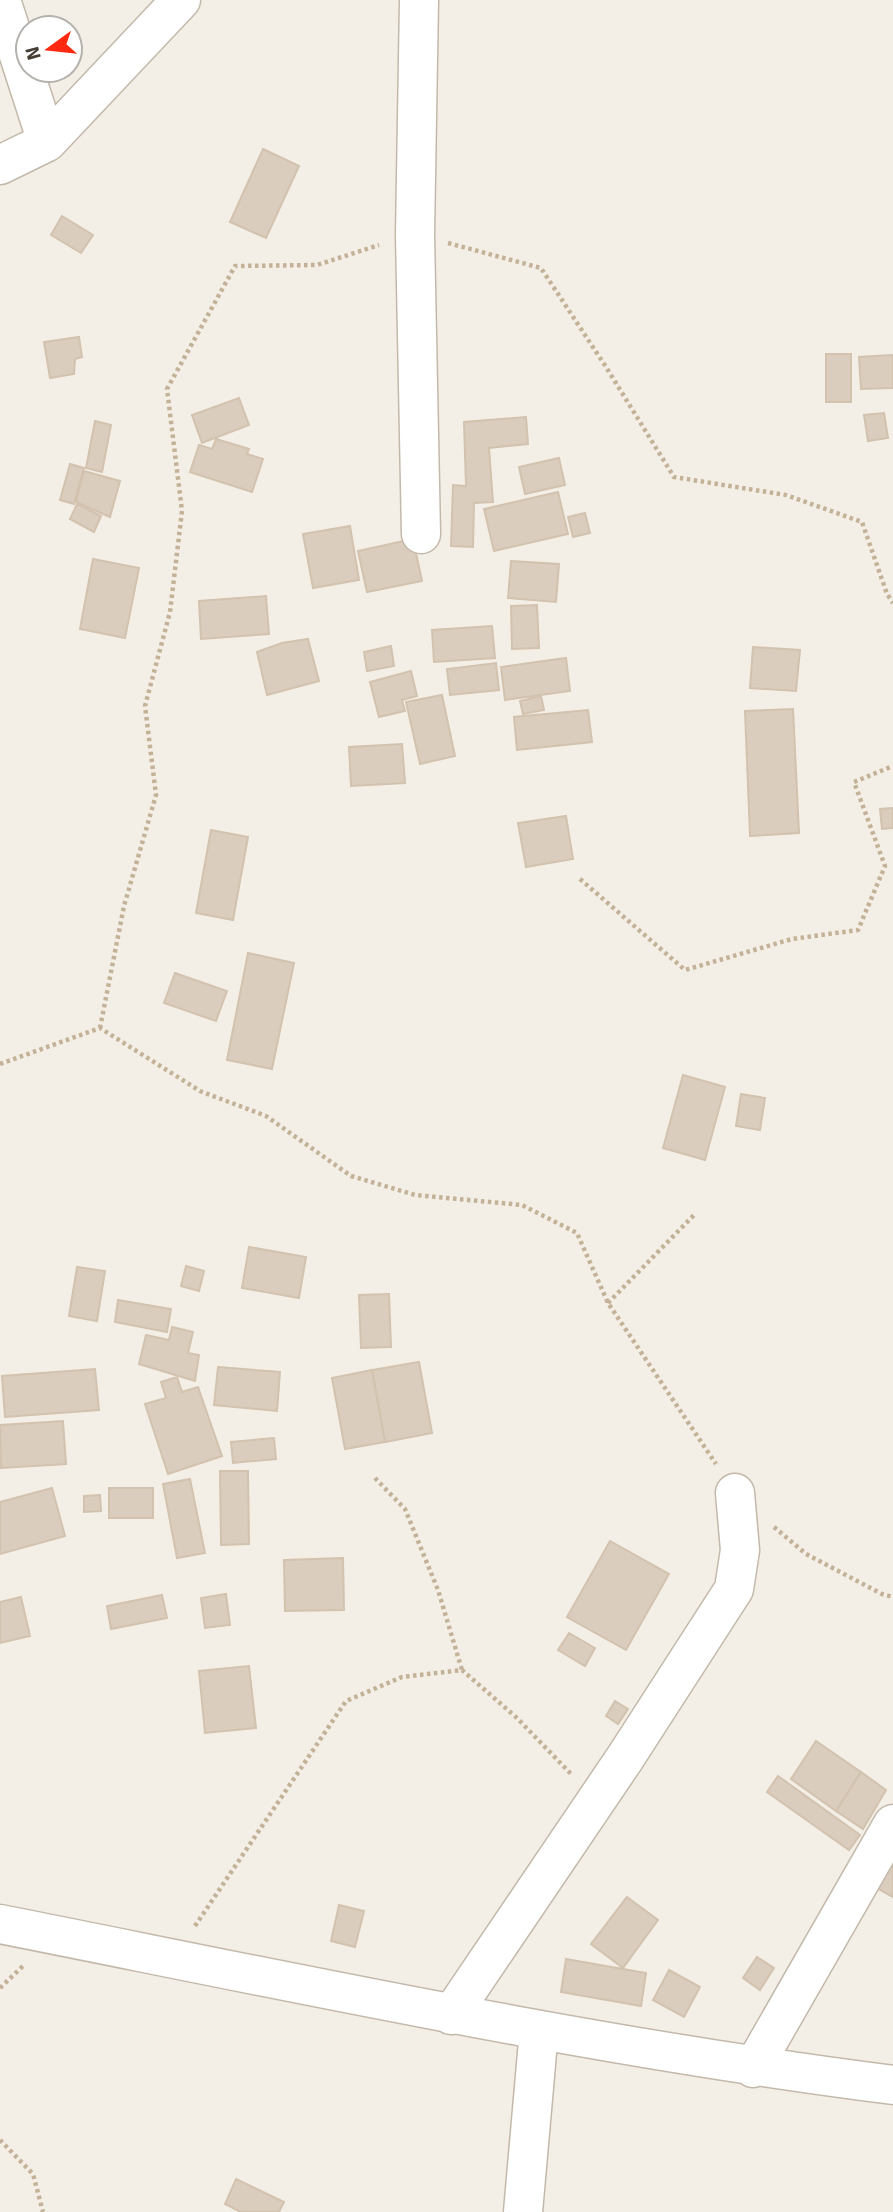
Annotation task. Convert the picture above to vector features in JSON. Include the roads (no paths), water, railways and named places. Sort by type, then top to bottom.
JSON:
[{"type":"street","points":[[1,0],[47,142]]},
{"type":"street","points":[[0,165],[47,142],[181,0]]},
{"type":"street","points":[[419,0],[415,235],[421,534]]},
{"type":"street","points":[[451,2015],[597,1800],[734,1589],[740,1550],[735,1493]]},
{"type":"street","points":[[753,2067],[893,1824]]},
{"type":"street","points":[[0,1924],[451,2015],[753,2067],[893,2085]]},
{"type":"street","points":[[523,2212],[539,2030]]}]
